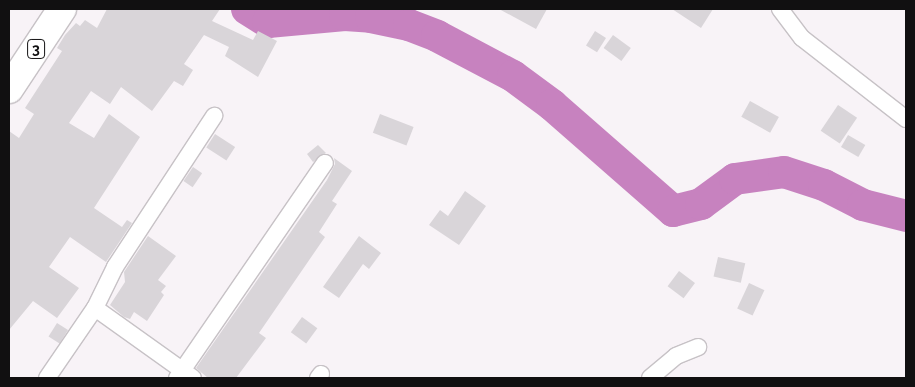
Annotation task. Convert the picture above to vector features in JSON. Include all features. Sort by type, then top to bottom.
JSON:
[{"type":"highway","name":"3","points":[[9,89],[62,9]]},
{"type":"street","points":[[780,9],[802,38],[906,118]]},
{"type":"street","points":[[47,378],[95,308],[115,267],[214,116]]},
{"type":"street","points":[[95,308],[184,376],[326,163]]},
{"type":"street","points":[[650,378],[676,356],[698,347]]},
{"type":"building","points":[[107,9],[220,9],[212,21],[253,40],[258,31],[277,41],[258,77],[225,56],[229,47],[204,35],[184,64],[193,70],[183,86],[174,81],[152,111],[121,87],[110,104],[91,91],[69,123],[94,138],[109,114],[140,137],[94,208],[122,227],[127,220],[132,223],[106,262],[70,237],[49,267],[79,288],[57,318],[33,301],[9,330],[9,131],[19,138],[34,114],[25,108],[62,51],[57,48],[65,35],[76,23],[80,26],[85,20],[97,28]]},
{"type":"building","points":[[499,9],[547,9],[536,29]]},
{"type":"building","points":[[672,9],[713,9],[701,28]]},
{"type":"building","points":[[595,31],[606,38],[597,52],[586,45]]},
{"type":"building","points":[[613,35],[631,48],[621,61],[604,48]]},
{"type":"building","points":[[750,101],[779,117],[770,133],[741,117]]},
{"type":"building","points":[[838,105],[857,118],[840,144],[821,131]]},
{"type":"building","points":[[380,114],[414,127],[406,146],[373,133]]},
{"type":"building","points":[[215,134],[235,147],[226,160],[206,147]]},
{"type":"building","points":[[848,135],[865,145],[858,157],[841,147]]},
{"type":"building","points":[[318,145],[326,153],[313,162],[307,154]]},
{"type":"building","points":[[334,158],[352,171],[332,201],[337,204],[319,232],[325,237],[259,333],[266,338],[236,378],[208,378],[196,368],[327,180],[335,164]]},
{"type":"building","points":[[193,167],[202,173],[193,187],[183,181]]},
{"type":"building","points":[[465,191],[486,206],[459,245],[429,225],[440,210],[448,216]]},
{"type":"building","points":[[148,236],[176,256],[158,280],[166,286],[161,292],[164,295],[147,321],[134,312],[130,319],[124,317],[110,305],[125,282],[124,272]]},
{"type":"building","points":[[359,236],[381,253],[369,269],[363,264],[339,298],[323,287]]},
{"type":"building","points":[[718,257],[745,263],[741,283],[714,276]]},
{"type":"building","points":[[679,271],[695,283],[684,298],[668,286]]},
{"type":"building","points":[[749,283],[764,290],[753,316],[737,308]]},
{"type":"building","points":[[302,317],[317,328],[306,344],[291,332]]},
{"type":"building","points":[[57,323],[68,330],[60,343],[49,337]]},
{"type":"waterway","points":[[247,9],[268,22],[345,15],[371,17],[409,25],[437,36],[513,76],[552,105],[673,211],[701,204],[735,179],[784,172],[824,185],[863,205],[906,216]]}]
